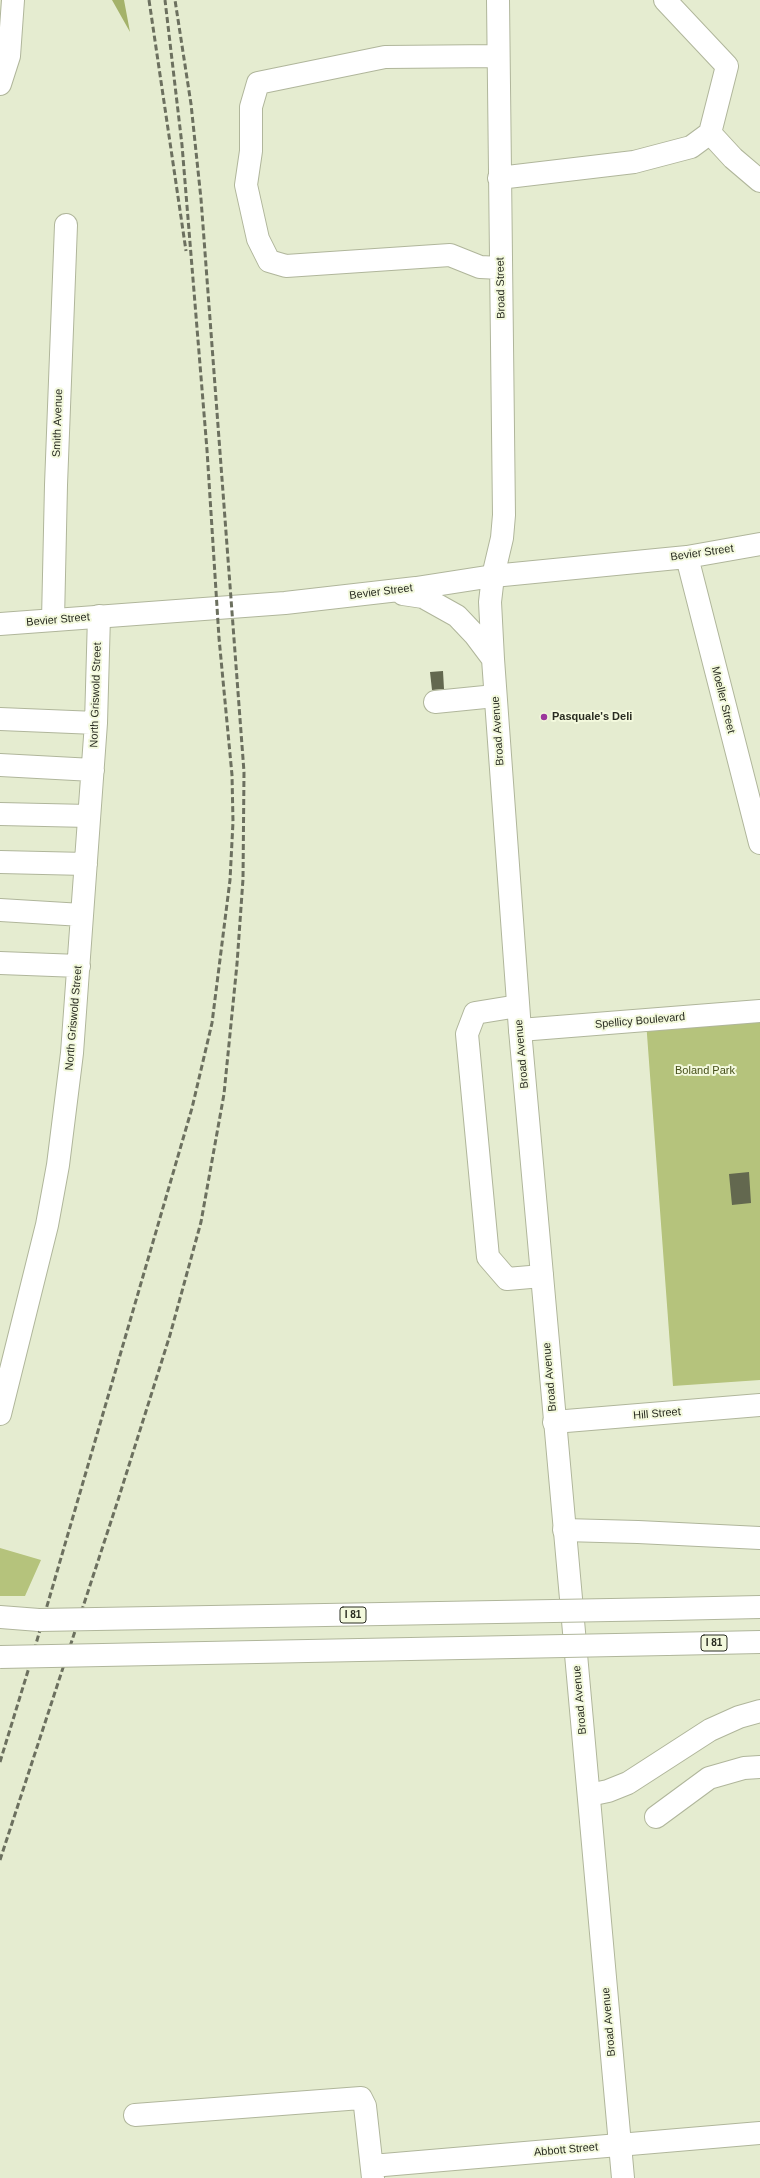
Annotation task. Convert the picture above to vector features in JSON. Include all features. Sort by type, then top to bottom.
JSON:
[{"type":"main road","points":[[0,84],[9,56],[13,0]]},
{"type":"main road","name":"Broad Street","points":[[493,576],[502,538],[504,515],[498,0]]},
{"type":"main road","points":[[499,178],[634,162],[691,147],[710,133],[727,66],[665,0]]},
{"type":"main road","points":[[498,56],[385,57],[258,83],[251,107],[251,151],[246,185],[258,239],[269,261],[286,266],[450,255],[480,267],[501,268]]},
{"type":"main road","points":[[710,133],[733,158],[760,180]]},
{"type":"main road","name":"Smith Avenue","points":[[53,620],[56,485],[66,225]]},
{"type":"main road","name":"Bevier Street","points":[[0,624],[285,603],[374,593],[493,576],[687,557],[760,544]]},
{"type":"main road","name":"Moeller Street","points":[[687,557],[755,805],[760,843]]},
{"type":"main road","name":"Broad Avenue","points":[[493,576],[490,602],[495,696],[518,1006],[554,1422],[623,2178]]},
{"type":"main road","points":[[374,593],[415,596],[433,602],[449,610],[465,623],[493,659]]},
{"type":"main road","name":"North Griswold Street","points":[[0,1414],[33,1286],[57,1172],[72,1053],[96,723],[99,616]]},
{"type":"main road","points":[[434,702],[495,696]]},
{"type":"main road","points":[[0,719],[96,723]]},
{"type":"main road","points":[[0,765],[93,770]]},
{"type":"main road","points":[[0,814],[89,816]]},
{"type":"main road","points":[[0,862],[86,864]]},
{"type":"main road","points":[[0,910],[82,915]]},
{"type":"main road","points":[[0,963],[79,966]]},
{"type":"main road","points":[[518,1006],[475,1013],[467,1034],[488,1257],[507,1279],[542,1276]]},
{"type":"main road","name":"Spellicy Boulevard","points":[[520,1030],[760,1011]]},
{"type":"main road","name":"Hill Street","points":[[554,1422],[760,1405]]},
{"type":"main road","points":[[564,1530],[686,1533],[760,1538]]},
{"type":"main road","name":"I 81","points":[[0,1621],[760,1607]]},
{"type":"main road","points":[[0,1617],[39,1620]]},
{"type":"main road","name":"I 81","points":[[0,1656],[760,1642]]},
{"type":"main road","points":[[0,1660],[39,1656]]},
{"type":"main road","points":[[589,1795],[608,1791],[628,1783],[710,1730],[739,1717],[760,1711]]},
{"type":"main road","points":[[656,1817],[709,1778],[744,1768],[760,1767]]},
{"type":"main road","points":[[135,2115],[361,2098],[366,2106],[373,2172]]},
{"type":"main road","name":"Abbott Street","points":[[373,2172],[760,2133]]},
{"type":"green space","points":[[112,0],[124,0],[130,32]]},
{"type":"green space","name":"Boland Park","points":[[760,1011],[760,1380],[673,1386],[646,1021]]},
{"type":"green space","points":[[0,1548],[41,1560],[25,1596],[0,1596]]},
{"type":"building","points":[[443,671],[444,689],[432,690],[430,672]]},
{"type":"building","points":[[749,1172],[751,1203],[732,1205],[729,1174]]},
{"type":"railway","points":[[149,0],[186,251]]},
{"type":"railway","points":[[0,1762],[31,1661],[192,1108],[212,1023],[230,880],[233,822],[232,775],[219,638],[207,450],[182,145],[165,0]]},
{"type":"railway","points":[[0,1860],[118,1500],[170,1335],[201,1222],[224,1094],[237,964],[243,879],[244,772],[201,199],[191,104],[175,0]]},
{"type":"place","name":"Pasquale's Deli","points":[[544,717]]}]
